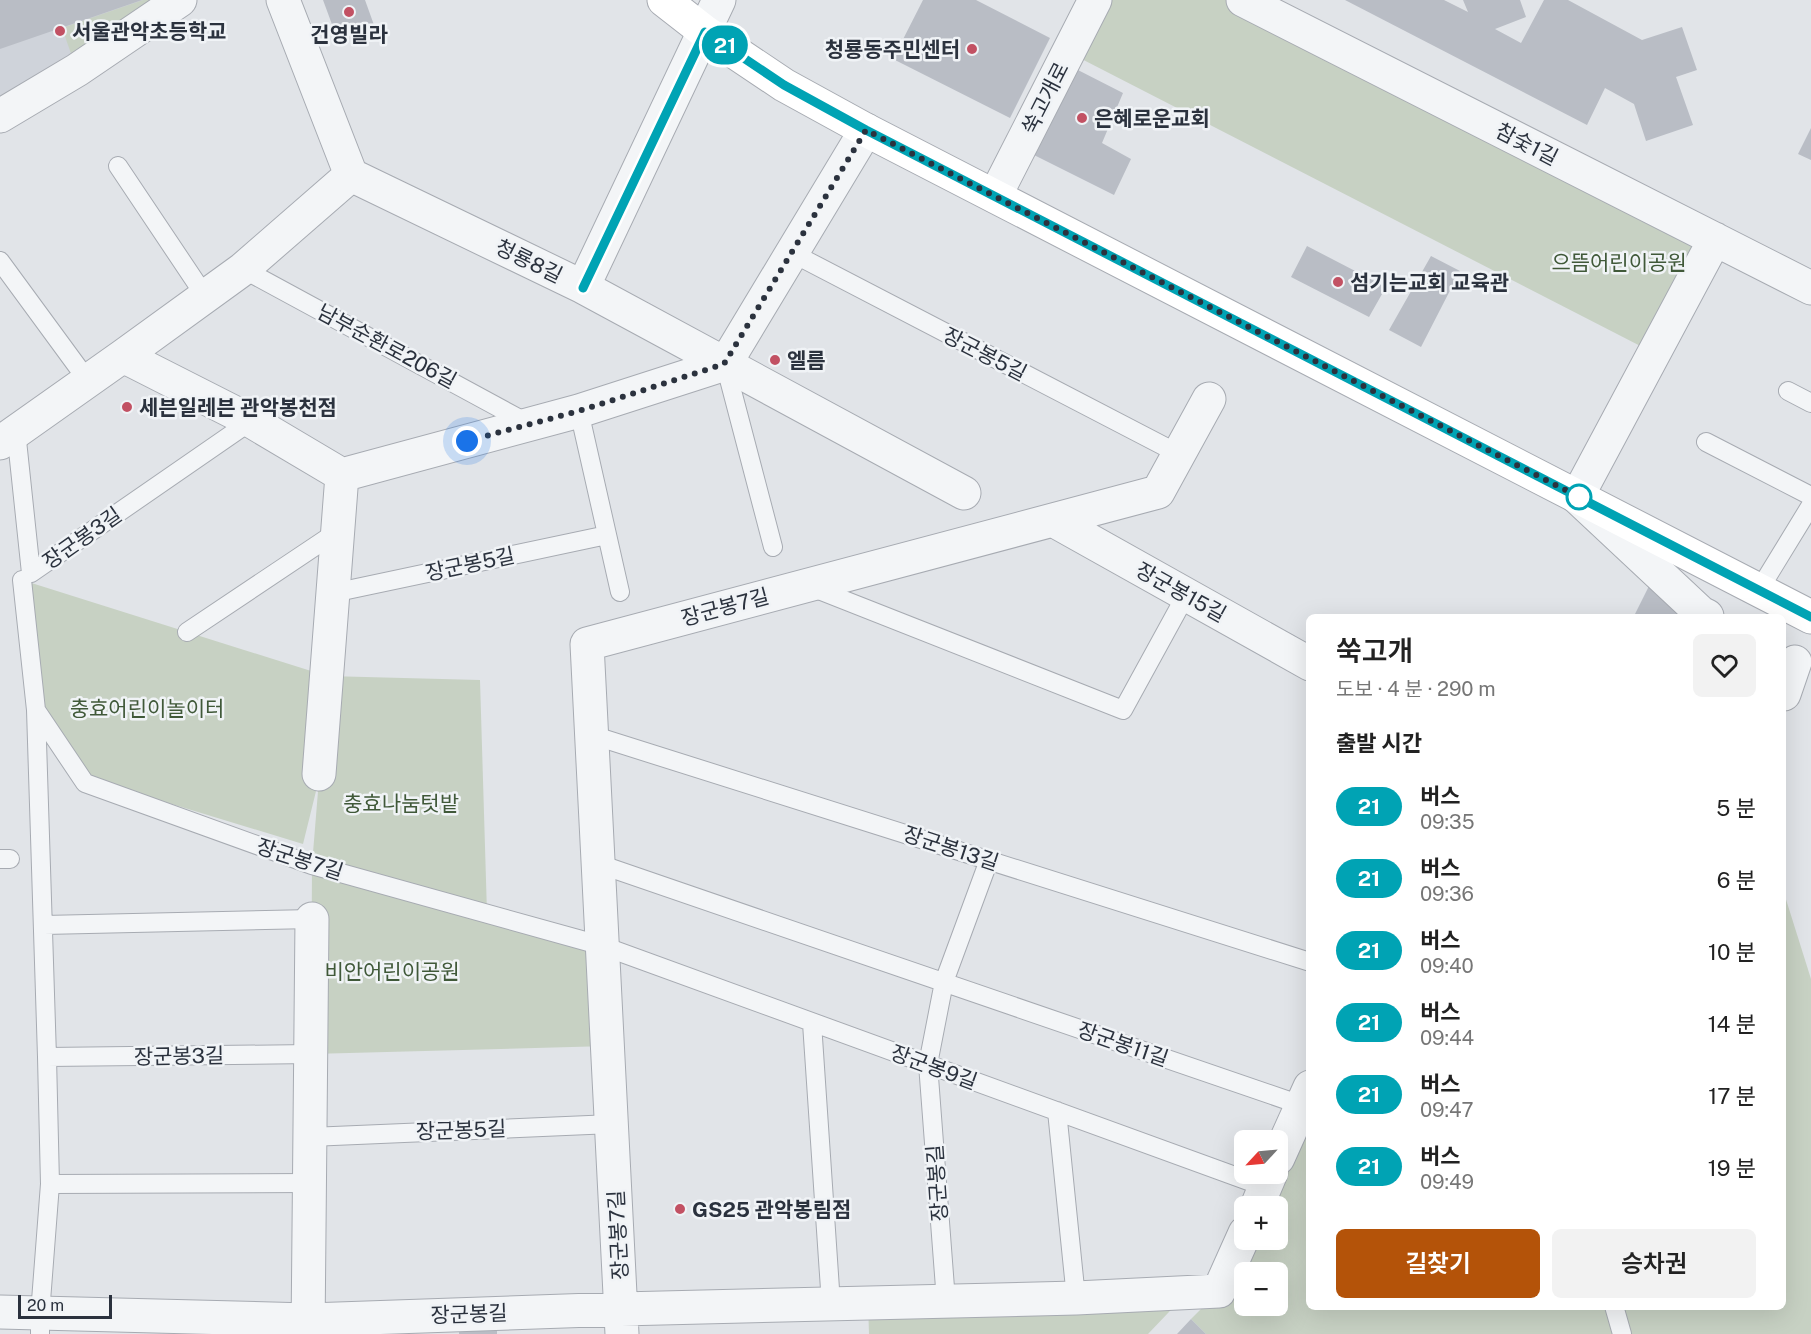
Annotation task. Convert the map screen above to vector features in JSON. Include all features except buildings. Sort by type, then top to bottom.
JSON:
[{"type":"main road","points":[[664,0],[705,32],[784,85],[866,130],[1811,616]]},
{"type":"street","points":[[0,116],[77,70],[180,0]]},
{"type":"street","points":[[8,437],[243,269],[351,176],[283,0]]},
{"type":"street","points":[[583,288],[719,0]]},
{"type":"street","name":"쑥고개로","points":[[995,196],[1095,0]]},
{"type":"street","name":"참숯1길","points":[[1243,0],[1811,288]]},
{"type":"street","points":[[123,356],[251,421],[342,475],[579,411],[724,364],[866,130]]},
{"type":"street","name":"청룡8길","points":[[351,176],[583,288],[964,494]]},
{"type":"street","points":[[1703,614],[1577,497],[1715,239]]},
{"type":"street","name":"장군봉7길","points":[[621,1321],[588,644],[1158,492],[1209,399]]},
{"type":"street","points":[[320,774],[342,475]]},
{"type":"street","name":"장군봉15길","points":[[1053,520],[1306,662]]},
{"type":"street","points":[[1786,689],[1796,662]]},
{"type":"street","points":[[308,1327],[312,919]]},
{"type":"street","points":[[1288,1135],[1305,1096]]},
{"type":"street","name":"장군봉길","points":[[0,1312],[40,1324],[308,1327],[621,1321],[831,1304],[1076,1298],[1220,1291],[1238,1250]]},
{"type":"lane","points":[[118,166],[205,296]]},
{"type":"lane","name":"장군봉5길","points":[[792,253],[1179,454]]},
{"type":"lane","points":[[0,261],[88,381]]},
{"type":"lane","name":"남부순환로206길","points":[[243,269],[530,424]]},
{"type":"lane","points":[[724,364],[773,547]]},
{"type":"lane","points":[[1788,391],[1811,403]]},
{"type":"lane","points":[[579,411],[620,592]]},
{"type":"lane","name":"장군봉3길","points":[[8,437],[31,573],[251,421]]},
{"type":"lane","points":[[1706,442],[1811,496]]},
{"type":"lane","points":[[1759,590],[1811,505]]},
{"type":"lane","points":[[187,632],[338,531]]},
{"type":"lane","name":"장군봉5길","points":[[333,593],[607,535]]},
{"type":"lane","name":"장군봉3길","points":[[22,580],[36,710],[44,925],[50,1184],[40,1324]]},
{"type":"lane","points":[[807,585],[1123,710],[1186,595]]},
{"type":"lane","name":"장군봉7길","points":[[36,710],[86,783],[312,865],[603,946]]},
{"type":"lane","name":"장군봉13길","points":[[592,735],[1306,961]]},
{"type":"lane","points":[[928,1064],[944,982],[989,860]]},
{"type":"lane","name":"장군봉11길","points":[[599,864],[944,982],[1305,1096]]},
{"type":"lane","points":[[44,925],[312,919]]},
{"type":"lane","name":"장군봉9길","points":[[603,946],[1264,1189]]},
{"type":"lane","points":[[812,1023],[831,1304]]},
{"type":"lane","name":"장군봉3길","points":[[47,1057],[311,1054]]},
{"type":"lane","name":"장군봉길","points":[[928,1064],[946,1301]]},
{"type":"lane","points":[[1057,1112],[1076,1298]]},
{"type":"lane","name":"장군봉5길","points":[[310,1137],[612,1124]]},
{"type":"lane","points":[[50,1184],[310,1183]]},
{"type":"lane","points":[[1615,1310],[1622,1334]]},
{"type":"shaded area","name":"서울관악초등학교","points":[[0,0],[166,0],[0,112]]},
{"type":"green space","points":[[143,0],[169,0],[74,62],[62,28]]},
{"type":"green space","name":"으뜸어린이공원","points":[[1095,0],[1243,0],[1715,239],[1654,353],[1068,52]]},
{"type":"green space","points":[[22,580],[327,676],[480,680],[487,913],[603,946],[608,1046],[311,1054],[312,865],[319,779],[303,844],[93,780],[44,708]]},
{"type":"green space","points":[[1786,899],[1811,979],[1811,1334],[1206,1334],[1191,1319],[1219,1291],[1240,1250],[1288,1250],[1288,1196],[1261,1196],[1267,1184],[1288,1184],[1288,1135],[1306,1094],[1306,1310],[1786,1310]]},
{"type":"green space","points":[[1188,1292],[1148,1334],[869,1334],[868,1303]]},
{"type":"bus line","name":"21","points":[[583,288],[705,32],[784,85],[866,130],[1811,617]]},
{"type":"place","name":"건영빌라","points":[[349,12]]},
{"type":"place","name":"서울관악초등학교","points":[[60,31]]},
{"type":"place","name":"청룡동주민센터","points":[[972,49]]},
{"type":"place","name":"은혜로운교회","points":[[1082,118]]},
{"type":"place","name":"섬기는교회 교육관","points":[[1338,282]]},
{"type":"place","name":"엘름","points":[[775,360]]},
{"type":"place","name":"세븐일레븐 관악봉천점","points":[[127,407]]},
{"type":"place","name":"GS25 관악봉림점","points":[[680,1209]]},
{"type":"route","points":[[467,441],[579,411],[724,364],[866,130],[1579,497]]},
{"type":"park label","name":"충효어린이놀이터","points":[[147,708]]},
{"type":"park label","name":"충효나눔텃밭","points":[[401,803]]},
{"type":"park label","name":"비안어린이공원","points":[[392,971]]}]
